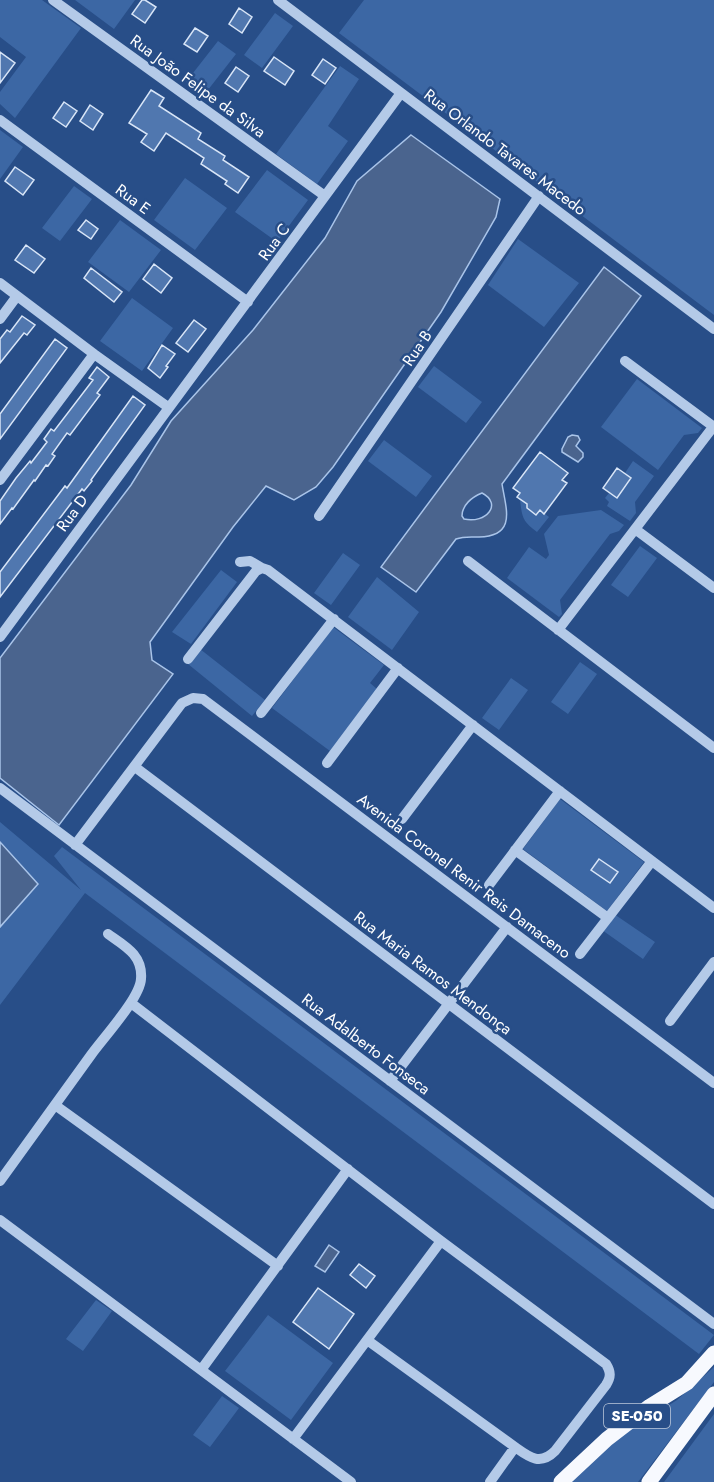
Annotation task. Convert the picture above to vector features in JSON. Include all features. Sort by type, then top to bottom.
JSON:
[{"type":"main road","name":"SE-050","points":[[561,1482],[607,1439],[651,1406],[687,1383],[714,1353]]},
{"type":"main road","name":"SE-050","points":[[649,1482],[714,1395]]},
{"type":"street","name":"Rua João Felipe da Silva","points":[[53,0],[325,196]]},
{"type":"street","name":"Rua Orlando Tavares Macedo","points":[[278,0],[714,329]]},
{"type":"street","name":"Rua C","points":[[168,407],[249,302],[401,93]]},
{"type":"street","name":"Rua E","points":[[0,120],[249,302]]},
{"type":"street","name":"Rua B","points":[[319,516],[539,196]]},
{"type":"street","points":[[0,283],[168,407]]},
{"type":"street","points":[[0,319],[17,296]]},
{"type":"street","points":[[0,480],[94,354]]},
{"type":"street","points":[[558,630],[713,427],[625,361]]},
{"type":"street","name":"Rua D","points":[[0,637],[168,407]]},
{"type":"street","points":[[635,529],[714,588]]},
{"type":"street","points":[[240,562],[250,561],[268,570],[714,908]]},
{"type":"street","points":[[468,561],[714,748]]},
{"type":"street","points":[[188,659],[252,575],[262,568]]},
{"type":"street","points":[[261,713],[334,619]]},
{"type":"street","points":[[327,763],[398,668]]},
{"type":"street","name":"Avenida Coronel Renir Reis Damaceno","points":[[135,766],[182,703],[193,698],[208,702],[714,1083]]},
{"type":"street","points":[[402,819],[473,725]]},
{"type":"street","points":[[75,845],[135,766]]},
{"type":"street","name":"Rua Maria Ramos Mendonça","points":[[135,766],[714,1204]]},
{"type":"street","name":"Rua Adalberto Fonseca","points":[[0,788],[713,1322]]},
{"type":"street","points":[[489,885],[560,791]]},
{"type":"street","points":[[515,850],[608,918]]},
{"type":"street","points":[[580,954],[652,861]]},
{"type":"street","points":[[390,1081],[507,927]]},
{"type":"street","points":[[0,1181],[137,994],[141,968],[133,952],[108,934]]},
{"type":"street","points":[[670,1021],[714,962]]},
{"type":"street","points":[[131,1003],[441,1241],[606,1364],[610,1380],[550,1456],[541,1460],[515,1447],[367,1340]]},
{"type":"street","points":[[55,1105],[278,1266]]},
{"type":"street","points":[[201,1370],[348,1169]]},
{"type":"street","points":[[0,1220],[351,1482]]},
{"type":"street","points":[[293,1439],[441,1241]]},
{"type":"street","points":[[490,1482],[515,1447]]},
{"type":"shaded area","points":[[0,0],[42,0],[81,28],[15,118],[0,104],[0,92],[26,57],[0,37]]},
{"type":"shaded area","points":[[75,0],[135,0],[114,29]]},
{"type":"shaded area","points":[[364,0],[714,0],[714,315],[339,33]]},
{"type":"shaded area","points":[[275,13],[293,26],[262,68],[244,55]]},
{"type":"shaded area","points":[[218,41],[236,54],[204,95],[186,82]]},
{"type":"shaded area","points":[[340,66],[359,79],[328,126],[348,141],[317,184],[276,154]]},
{"type":"shaded area","points":[[0,130],[23,147],[0,179]]},
{"type":"shaded area","points":[[411,135],[500,199],[496,217],[441,312],[333,467],[316,487],[294,500],[266,486],[233,527],[150,642],[152,660],[173,674],[59,825],[0,778],[0,658],[131,485],[171,421],[253,330],[325,238],[357,181]]},
{"type":"shaded area","points":[[267,170],[308,200],[277,242],[235,212]]},
{"type":"shaded area","points":[[185,178],[227,208],[195,250],[154,220]]},
{"type":"shaded area","points":[[74,186],[92,199],[60,241],[42,228]]},
{"type":"shaded area","points":[[120,220],[161,250],[129,292],[88,262]]},
{"type":"shaded area","points":[[518,239],[579,283],[544,327],[488,285]]},
{"type":"shaded area","points":[[604,267],[641,296],[502,484],[506,520],[499,532],[456,539],[416,592],[381,567]],"holes":[[[482,493],[488,497],[491,507],[485,516],[479,519],[464,519],[462,516],[464,508],[471,499]]]},
{"type":"shaded area","points":[[132,298],[173,328],[142,371],[100,341]]},
{"type":"shaded area","points":[[434,366],[482,402],[466,423],[418,387]]},
{"type":"shaded area","points":[[637,379],[702,428],[698,433],[684,435],[658,470],[601,427]]},
{"type":"shaded area","points":[[578,436],[580,440],[576,446],[583,453],[583,457],[578,462],[562,452],[568,437]]},
{"type":"shaded area","points":[[384,440],[432,476],[416,497],[368,461]]},
{"type":"shaded area","points":[[633,461],[654,476],[635,502],[636,513],[630,521],[607,506],[609,502],[605,498],[609,493],[617,498],[631,479],[625,473]]},
{"type":"shaded area","points":[[520,499],[536,515],[540,510],[549,517],[537,532],[528,525],[524,518]]},
{"type":"shaded area","points":[[601,510],[624,525],[619,531],[610,534],[560,600],[562,614],[559,617],[507,578],[529,547],[546,559],[549,555],[544,534],[558,516]]},
{"type":"shaded area","points":[[640,546],[657,558],[628,597],[611,585]]},
{"type":"shaded area","points":[[343,553],[360,565],[331,605],[314,593]]},
{"type":"shaded area","points":[[221,570],[237,582],[191,644],[172,632]]},
{"type":"shaded area","points":[[377,577],[419,612],[392,650],[348,617]]},
{"type":"shaded area","points":[[333,627],[384,665],[370,683],[377,689],[330,751],[272,708]]},
{"type":"shaded area","points":[[200,649],[265,700],[252,716],[188,664]]},
{"type":"shaded area","points":[[580,662],[597,674],[568,714],[551,702]]},
{"type":"shaded area","points":[[511,678],[528,690],[499,730],[482,718]]},
{"type":"shaded area","points":[[560,799],[644,862],[607,911],[523,849]]},
{"type":"shaded area","points":[[0,822],[81,890],[54,856],[62,847],[714,1335],[699,1354],[85,893],[0,1005],[0,927],[38,884],[0,842]]},
{"type":"shaded area","points":[[0,842],[38,884],[0,927]]},
{"type":"shaded area","points":[[614,914],[655,942],[643,959],[602,930]]},
{"type":"shaded area","points":[[329,1245],[339,1252],[325,1272],[315,1266]]},
{"type":"shaded area","points":[[96,1300],[112,1311],[83,1351],[66,1339]]},
{"type":"shaded area","points":[[268,1315],[333,1363],[291,1420],[225,1371]]},
{"type":"shaded area","points":[[714,1367],[714,1382],[638,1482],[570,1482],[620,1437],[677,1400]]},
{"type":"shaded area","points":[[222,1396],[239,1408],[210,1447],[193,1435]]},
{"type":"shaded area","points":[[714,1414],[714,1482],[664,1482]]},
{"type":"building","points":[[142,0],[156,7],[145,23],[132,14]]},
{"type":"building","points":[[239,8],[252,17],[242,33],[229,24]]},
{"type":"building","points":[[195,28],[208,36],[197,52],[184,44]]},
{"type":"building","points":[[0,52],[15,63],[0,83]]},
{"type":"building","points":[[274,57],[294,71],[285,85],[264,71]]},
{"type":"building","points":[[323,59],[336,68],[325,84],[312,75]]},
{"type":"building","points":[[236,67],[249,76],[238,92],[225,83]]},
{"type":"building","points":[[151,90],[164,98],[159,106],[201,133],[198,139],[225,156],[223,160],[249,177],[238,193],[225,184],[227,181],[201,164],[204,158],[166,133],[154,151],[141,142],[147,134],[129,123]]},
{"type":"building","points":[[64,102],[77,111],[66,127],[53,118]]},
{"type":"building","points":[[90,105],[103,114],[93,130],[80,121]]},
{"type":"building","points":[[15,167],[34,180],[23,195],[5,181]]},
{"type":"building","points":[[86,220],[98,229],[91,239],[78,230]]},
{"type":"building","points":[[26,245],[45,259],[34,273],[15,260]]},
{"type":"building","points":[[154,264],[172,278],[161,293],[143,279]]},
{"type":"building","points":[[91,268],[122,292],[114,302],[84,278]]},
{"type":"building","points":[[22,316],[35,325],[27,335],[24,333],[0,363],[0,339],[7,330],[10,332]]},
{"type":"building","points":[[194,320],[206,329],[188,352],[176,343]]},
{"type":"building","points":[[55,339],[67,348],[0,439],[0,414]]},
{"type":"building","points":[[162,345],[175,354],[160,378],[148,368]]},
{"type":"building","points":[[97,367],[109,377],[97,393],[100,395],[70,435],[67,433],[52,454],[55,456],[48,466],[46,465],[0,524],[0,501],[16,478],[47,442],[44,439],[51,429],[54,431],[93,380],[89,378]]},
{"type":"building","points":[[133,396],[145,405],[92,481],[84,491],[82,489],[0,597],[0,572],[65,486],[67,488]]},
{"type":"building","points":[[540,452],[568,473],[562,480],[567,483],[544,514],[540,510],[536,515],[517,497],[520,493],[513,488]]},
{"type":"building","points":[[617,468],[631,478],[617,498],[603,488]]},
{"type":"building","points":[[599,859],[618,872],[610,883],[591,870]]},
{"type":"building","points":[[359,1264],[375,1276],[366,1288],[350,1275]]},
{"type":"building","points":[[318,1288],[354,1314],[329,1349],[293,1322]]}]
